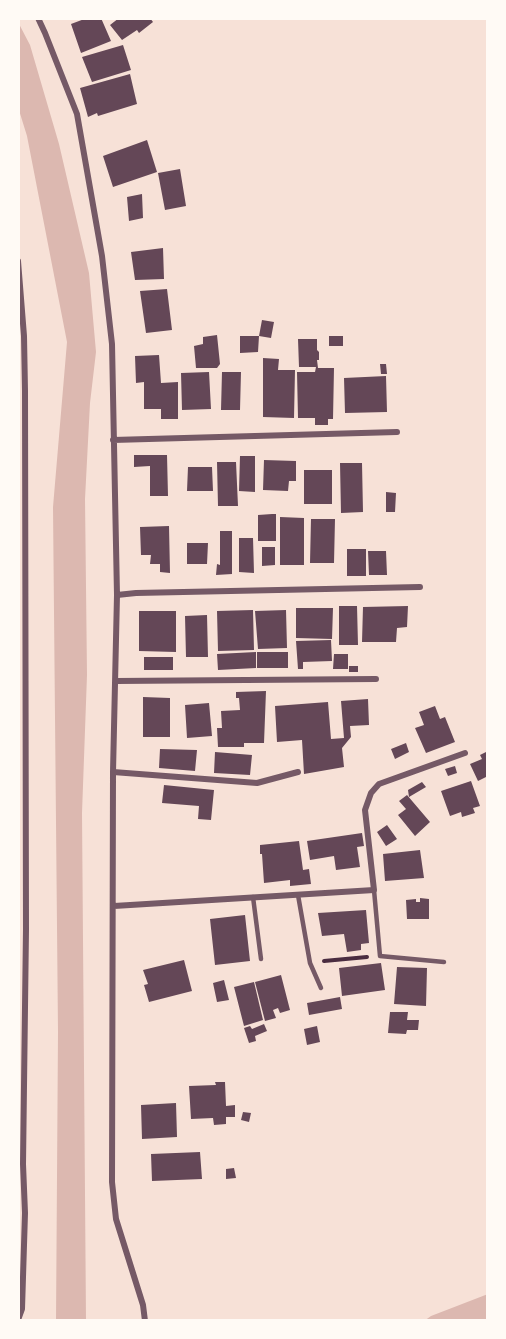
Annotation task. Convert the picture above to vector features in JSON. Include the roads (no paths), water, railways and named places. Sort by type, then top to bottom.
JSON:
[{"type":"street","points":[[38,18],[77,114],[102,256],[111,333],[117,595],[113,772],[112,1195],[116,1219],[143,1305],[145,1321]]},
{"type":"street","points":[[18,261],[24,336],[26,504],[26,929],[23,1164],[25,1213],[22,1309],[18,1320]]},
{"type":"street","points":[[113,440],[398,432]]},
{"type":"street","points":[[117,595],[420,587]]},
{"type":"street","points":[[116,681],[376,679]]},
{"type":"street","points":[[114,906],[374,890],[365,810],[371,793],[379,784],[465,753]]},
{"type":"street","points":[[113,772],[258,783],[298,772]]},
{"type":"street","points":[[18,929],[26,929]]},
{"type":"lane","points":[[18,503],[26,504]]},
{"type":"lane","points":[[374,890],[380,956],[444,962]]},
{"type":"lane","points":[[298,895],[310,963],[321,988]]},
{"type":"lane","points":[[253,897],[261,959]]}]
